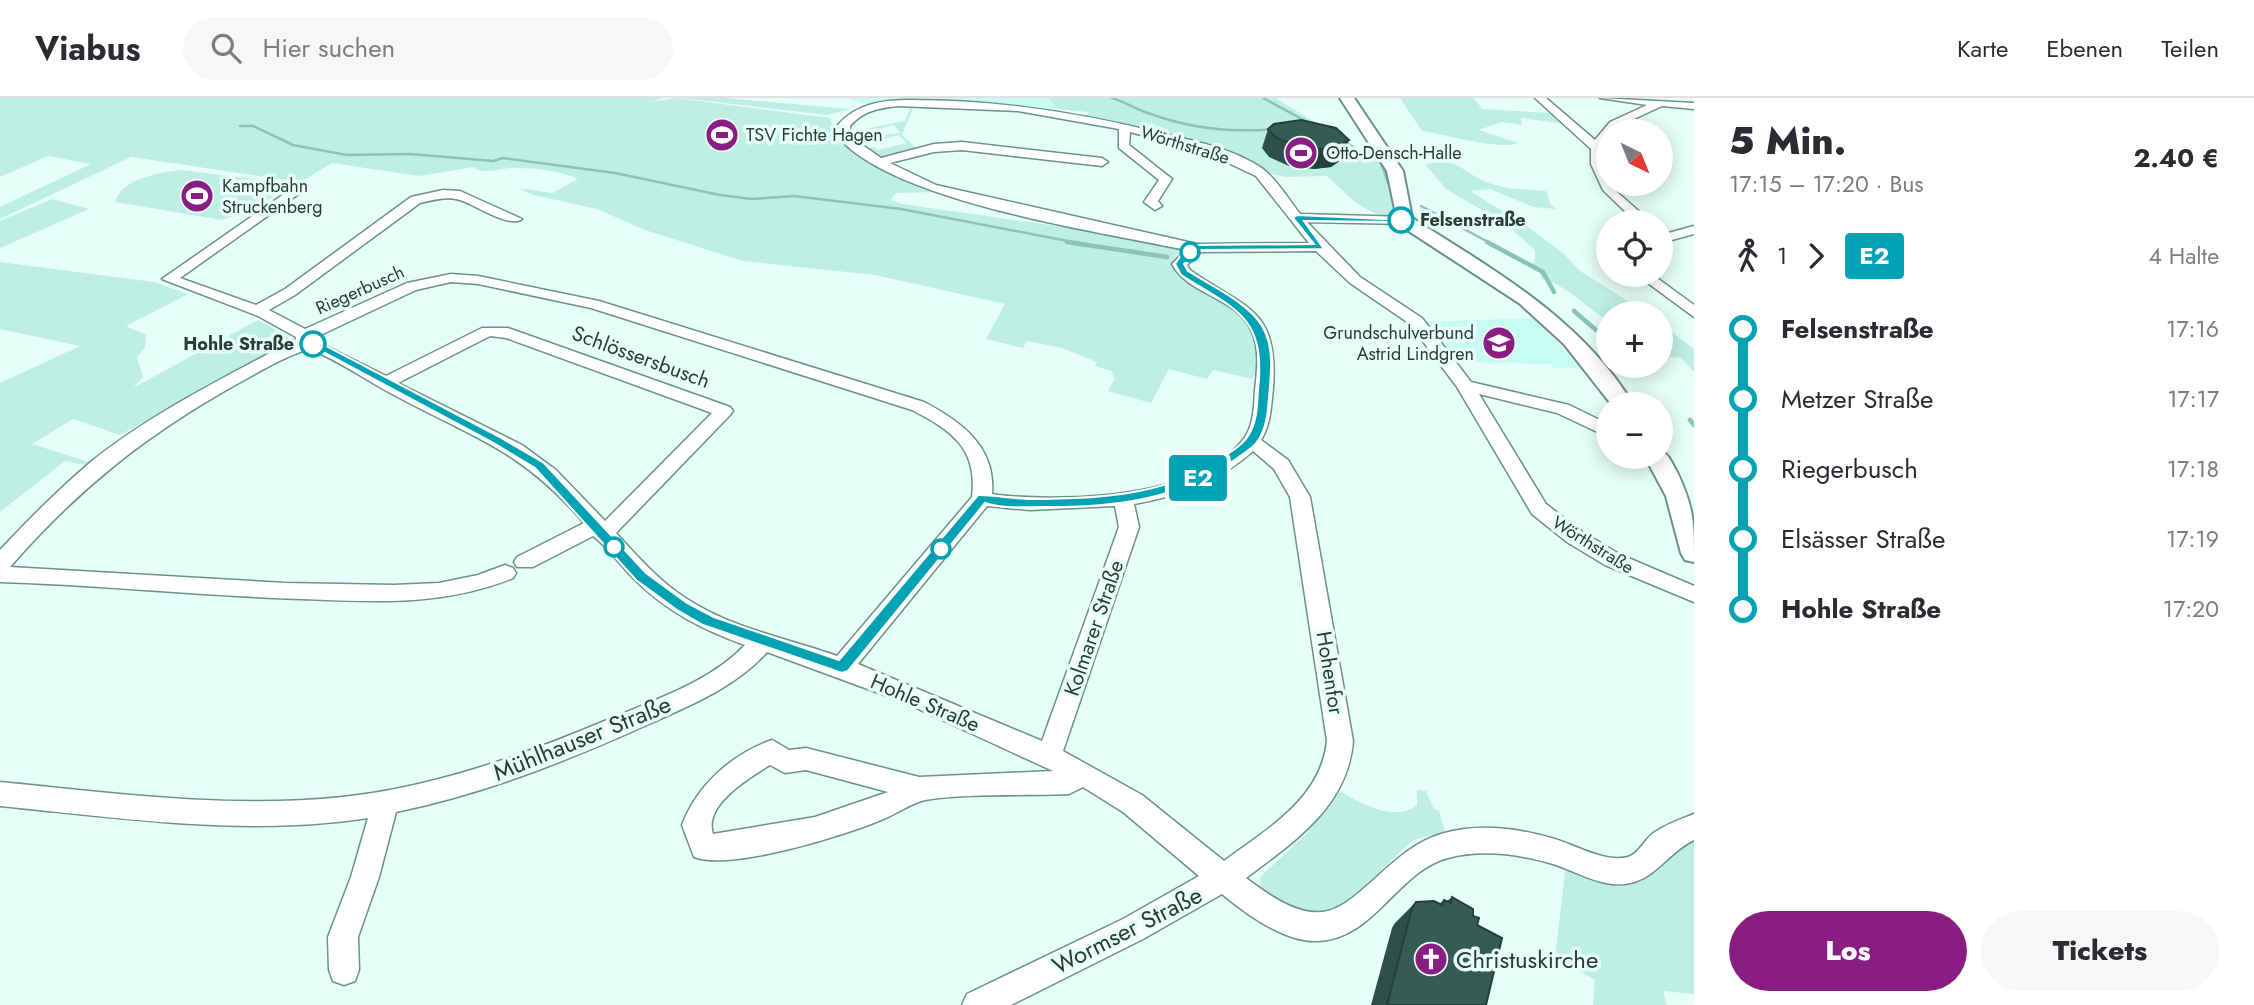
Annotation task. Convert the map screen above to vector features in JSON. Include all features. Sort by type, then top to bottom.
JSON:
[{"type":"main road","points":[[1348,98],[1395,171],[1402,196],[1404,220],[1535,306],[1571,340],[1612,392]]},
{"type":"main road","points":[[1663,469],[1678,496],[1694,553]]},
{"type":"street","points":[[1541,98],[1595,147]]},
{"type":"street","points":[[1605,98],[1694,106]]},
{"type":"street","name":"Wörthstraße","points":[[879,162],[849,142],[843,130],[853,115],[883,106],[979,103],[1035,108],[1125,127],[1209,149],[1250,166],[1260,173],[1321,247],[1355,280],[1416,321],[1465,386],[1506,452],[1528,496],[1546,515],[1630,570],[1694,594]]},
{"type":"street","points":[[1629,210],[1605,185],[1594,157],[1595,147],[1613,125],[1658,104]]},
{"type":"street","points":[[1125,127],[1123,146],[1166,179],[1151,202],[1156,206]]},
{"type":"street","points":[[879,162],[934,148],[962,146],[1102,162]]},
{"type":"street","points":[[879,162],[932,188],[1042,215],[1197,247],[1321,247]]},
{"type":"street","name":"Hohle Straße","points":[[301,188],[169,279],[257,311],[313,344],[494,438],[539,466],[641,576],[682,607],[709,621],[842,667],[1049,756],[1137,806],[1268,910],[1310,927],[1330,926],[1375,896],[1423,853],[1469,841],[1501,842],[1547,850],[1597,867],[1624,872],[1639,868],[1665,841],[1694,827]]},
{"type":"street","points":[[257,311],[290,292],[416,200],[443,194],[460,195],[515,219]]},
{"type":"street","points":[[1297,218],[1404,220]]},
{"type":"street","points":[[1673,234],[1694,230]]},
{"type":"street","points":[[842,667],[982,498],[999,503],[1080,503],[1155,493],[1210,473],[1251,442],[1260,425],[1262,407],[1266,366],[1262,336],[1254,321],[1237,307],[1184,273],[1180,264],[1197,247]]},
{"type":"street","name":"Riegerbusch","points":[[0,564],[47,512],[101,464],[196,400],[304,339],[412,286],[433,281],[478,280],[563,297],[735,346],[918,406],[950,422],[979,453],[984,473],[982,498]]},
{"type":"street","points":[[1660,287],[1694,312]]},
{"type":"street","name":"Schlössersbusch","points":[[386,383],[488,331],[508,333],[724,411],[613,526],[598,529]]},
{"type":"street","points":[[1465,386],[1563,409],[1596,425]]},
{"type":"street","name":"Hohenfor","points":[[1225,877],[1297,823],[1314,805],[1338,763],[1340,741],[1300,497],[1283,463],[1269,451],[1251,442]]},
{"type":"street","name":"Kolmarer Straße","points":[[1049,756],[1129,527],[1123,499]]},
{"type":"street","points":[[525,562],[598,529]]},
{"type":"street","points":[[0,574],[282,592],[428,593],[482,584],[505,573]]},
{"type":"street","name":"Mühlhauser Straße","points":[[0,794],[237,813],[342,809],[384,803],[471,782],[568,749],[668,704],[745,662],[763,641]]},
{"type":"street","points":[[919,789],[902,799],[827,825],[747,845],[704,848],[696,825],[706,801],[737,775],[744,764],[772,751],[785,762],[806,759],[919,789],[1069,782],[1082,774]]},
{"type":"street","points":[[344,971],[343,937],[365,877],[384,803]]},
{"type":"street","name":"Wormser Straße","points":[[978,1005],[1023,993],[1225,877]]},
{"type":"shaded area","points":[[0,98],[663,98],[651,102],[676,98],[830,118],[837,133],[860,156],[889,173],[936,192],[896,193],[891,200],[902,204],[1092,231],[1178,248],[1179,254],[1175,256],[1184,257],[1180,264],[1254,321],[1260,365],[1252,379],[1213,370],[1207,379],[1169,369],[1151,403],[1108,391],[1114,380],[1112,371],[1095,366],[1097,362],[1062,348],[1027,341],[1023,348],[986,339],[1005,304],[875,275],[743,261],[645,230],[597,209],[534,195],[518,188],[552,193],[578,179],[540,169],[511,168],[489,171],[473,167],[419,176],[332,163],[300,182],[131,157],[0,219],[0,207],[91,164],[48,156],[0,177]]},
{"type":"shaded area","points":[[681,98],[724,98],[850,109],[827,115]]},
{"type":"shaded area","points":[[845,98],[1049,98],[1057,109],[963,101],[916,101],[877,107]]},
{"type":"shaded area","points":[[1049,98],[1275,98],[1389,167],[1399,218],[1367,209],[1351,199],[1327,176],[1285,177],[1271,174],[1241,159],[1088,116],[1088,112],[1057,109]]},
{"type":"shaded area","points":[[1400,98],[1474,98],[1482,109],[1551,113],[1566,124],[1521,118],[1522,125],[1501,122],[1479,130],[1518,143],[1487,144],[1422,131]]},
{"type":"shaded area","points":[[915,103],[902,135],[919,151],[879,162],[860,150],[874,147],[878,150],[907,143],[898,135],[856,147],[847,140],[900,133],[894,125],[845,137],[843,130],[855,131],[905,121],[910,108],[907,104]]},
{"type":"shaded area","points":[[1446,161],[1493,185],[1546,191],[1551,205],[1556,209],[1533,207],[1490,189],[1470,191],[1528,227],[1564,254],[1580,271],[1596,281],[1596,287],[1606,287],[1628,301],[1596,301],[1596,312],[1566,290],[1542,279],[1540,273],[1530,267],[1535,260],[1535,250],[1506,224],[1446,189],[1425,164]]},
{"type":"shaded area","name":"Kampfbahn Struckenberg","points":[[181,170],[278,182],[285,187],[259,207],[222,220],[115,202],[119,194],[133,182],[152,175]]},
{"type":"shaded area","points":[[52,199],[89,209],[0,248],[0,221]]},
{"type":"shaded area","points":[[0,262],[154,282],[188,294],[126,326],[146,335],[145,347],[137,357],[143,377],[133,388],[258,320],[295,341],[120,435],[73,419],[32,444],[92,463],[89,466],[65,461],[0,512],[0,383],[80,346],[0,329]]},
{"type":"shaded area","name":"Grundschulverbund Astrid Lindgren","points":[[1535,318],[1580,368],[1554,368],[1550,364],[1456,362],[1424,322]]},
{"type":"shaded area","points":[[1673,333],[1694,349],[1694,372],[1681,358],[1673,357]]},
{"type":"shaded area","points":[[1417,790],[1426,791],[1434,809],[1439,811],[1445,832],[1413,840],[1342,907],[1315,913],[1294,911],[1262,893],[1260,877],[1306,834],[1340,791],[1377,809],[1398,812],[1417,805]]},
{"type":"shaded area","points":[[1694,827],[1694,994],[1663,991],[1667,1005],[1593,1005],[1595,980],[1555,957],[1567,856],[1607,870]]},
{"type":"building","points":[[1301,120],[1336,128],[1349,140],[1338,147],[1320,149],[1296,146],[1275,137],[1268,129],[1274,124]]},
{"type":"building","points":[[1452,897],[1473,909],[1473,916],[1479,918],[1477,925],[1502,938],[1486,1005],[1387,1005],[1412,908],[1416,902],[1434,901],[1442,905],[1444,900],[1451,903]]},
{"type":"waterway","points":[[1112,98],[1163,118],[1194,126],[1226,130],[1274,129]]},
{"type":"waterway","points":[[1263,98],[1313,125]]},
{"type":"waterway","points":[[240,126],[253,126],[293,145],[347,155],[410,154],[493,161],[503,158],[615,173],[720,195],[752,199],[794,196],[901,209],[1078,243]]},
{"type":"waterway","points":[[1343,141],[1381,163],[1389,185]]},
{"type":"waterway","points":[[1421,206],[1490,243]]},
{"type":"waterway","points":[[1067,242],[1167,257]]},
{"type":"waterway","points":[[1487,242],[1543,272],[1554,292]]},
{"type":"waterway","points":[[1574,311],[1596,330]]},
{"type":"waterway","points":[[1690,420],[1694,425]]},
{"type":"bus line","name":"E2","points":[[313,344],[494,438],[539,466],[553,477],[641,576],[682,607],[709,621],[842,667],[982,498],[999,503],[1080,503],[1104,502],[1155,493],[1210,473],[1251,442],[1260,425],[1262,407],[1266,366],[1262,336],[1254,321],[1237,307],[1184,273],[1180,264],[1184,257],[1197,247],[1321,247],[1297,218],[1401,220]]},
{"type":"place","name":"TSV Fichte Hagen","points":[[722,135]]},
{"type":"place","name":"Otto-Densch-Halle","points":[[1301,153]]},
{"type":"place","name":"Kampfbahn Struckenberg","points":[[197,196]]},
{"type":"place","name":"Felsenstraße","points":[[1401,220]]},
{"type":"place","name":"Grundschulverbund Astrid Lindgren","points":[[1499,343]]},
{"type":"place","name":"Hohle Straße","points":[[313,344]]},
{"type":"place","name":"Christuskirche","points":[[1431,959]]}]
